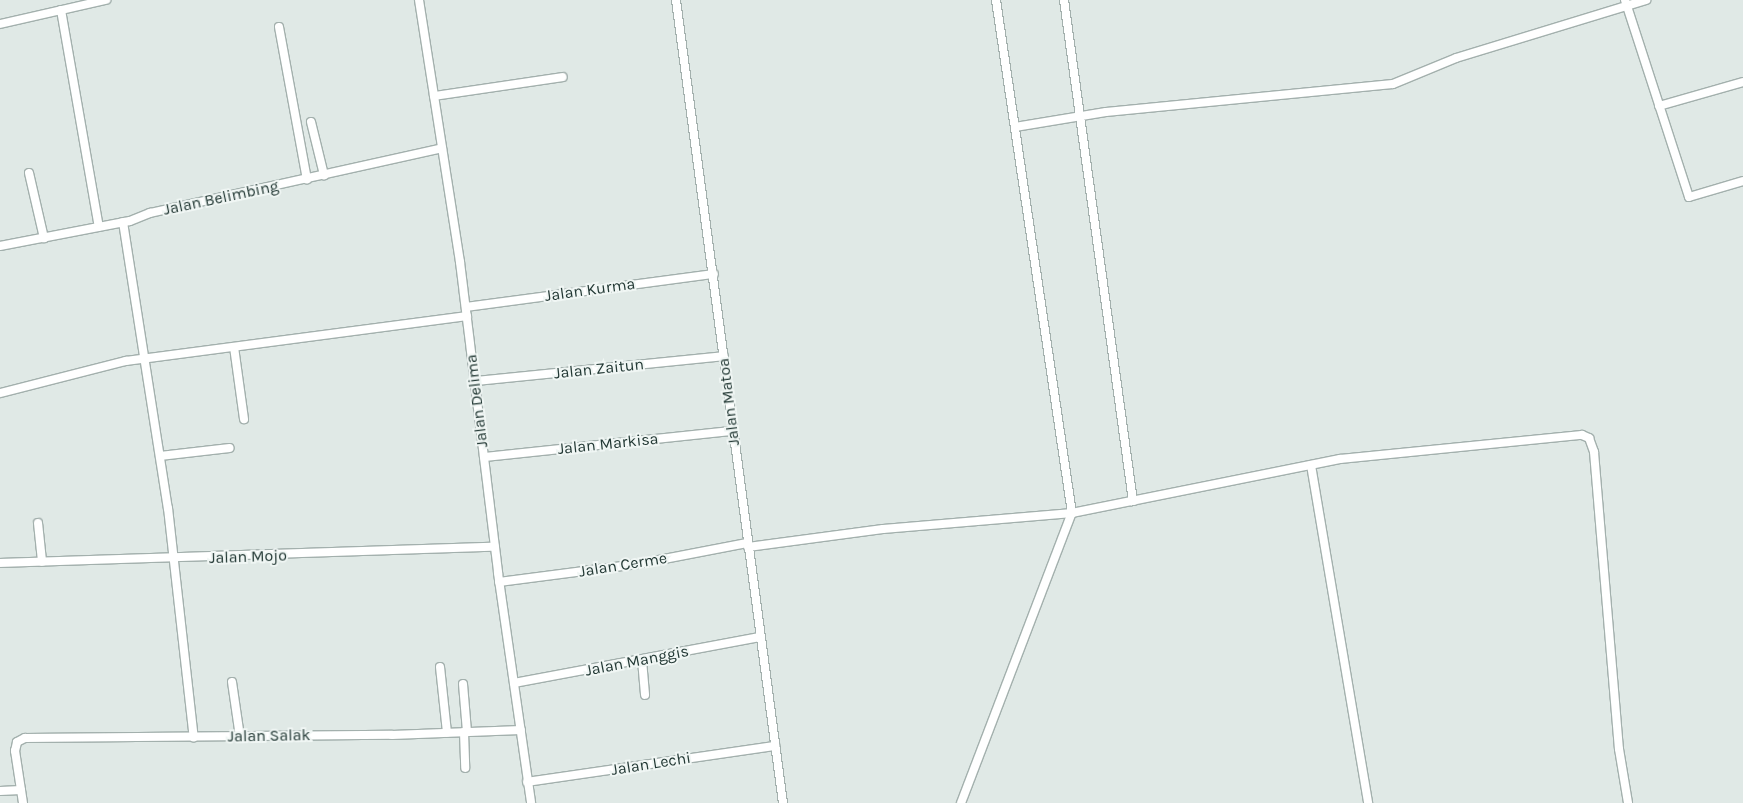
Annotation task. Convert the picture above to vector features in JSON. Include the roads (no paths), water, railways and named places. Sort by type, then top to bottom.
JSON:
[{"type":"street","points":[[0,24],[106,0]]},
{"type":"street","name":"Jalan Delima","points":[[419,0],[466,307],[499,582],[530,803]]},
{"type":"street","name":"Jalan Matoa","points":[[676,0],[714,274],[747,545],[783,803]]},
{"type":"street","points":[[961,803],[1072,513],[996,0]]},
{"type":"street","points":[[1064,0],[1118,375],[1133,501]]},
{"type":"street","points":[[1015,127],[1080,116],[1393,84],[1462,56],[1626,3],[1646,0]]},
{"type":"street","points":[[1626,3],[1689,197],[1743,181]]},
{"type":"street","points":[[61,10],[98,227]]},
{"type":"street","points":[[279,27],[307,179]]},
{"type":"street","points":[[434,96],[563,77]]},
{"type":"street","points":[[1659,106],[1743,82]]},
{"type":"street","points":[[311,122],[324,175]]},
{"type":"street","name":"Jalan Belimbing","points":[[0,246],[123,222],[150,213],[442,148]]},
{"type":"street","points":[[29,173],[44,238]]},
{"type":"street","points":[[123,222],[146,358],[175,560],[194,738]]},
{"type":"street","name":"Jalan Kurma","points":[[466,307],[714,274]]},
{"type":"street","points":[[0,393],[146,358],[467,316]]},
{"type":"street","points":[[234,347],[244,419]]},
{"type":"street","name":"Jalan Zaitun","points":[[475,382],[724,356]]},
{"type":"street","name":"Jalan Markisa","points":[[484,457],[732,431]]},
{"type":"street","name":"Jalan Cerme","points":[[499,582],[638,564],[747,545],[884,528],[1072,513],[1311,464],[1566,436],[1589,438],[1594,452],[1619,749],[1628,803]]},
{"type":"street","points":[[160,456],[230,448]]},
{"type":"street","points":[[1311,464],[1368,803]]},
{"type":"street","points":[[38,523],[42,562]]},
{"type":"street","name":"Jalan Mojo","points":[[0,563],[175,560],[495,547]]},
{"type":"street","name":"Jalan Manggis","points":[[514,683],[760,637]]},
{"type":"street","points":[[642,660],[645,695]]},
{"type":"street","points":[[440,667],[447,733]]},
{"type":"street","points":[[232,682],[240,737]]},
{"type":"street","points":[[464,684],[465,768]]},
{"type":"street","name":"Jalan Salak","points":[[22,790],[15,751],[17,742],[25,738],[194,738],[521,730]]},
{"type":"street","name":"Jalan Lechi","points":[[528,782],[776,746]]},
{"type":"street","points":[[0,791],[22,790],[23,803]]}]
